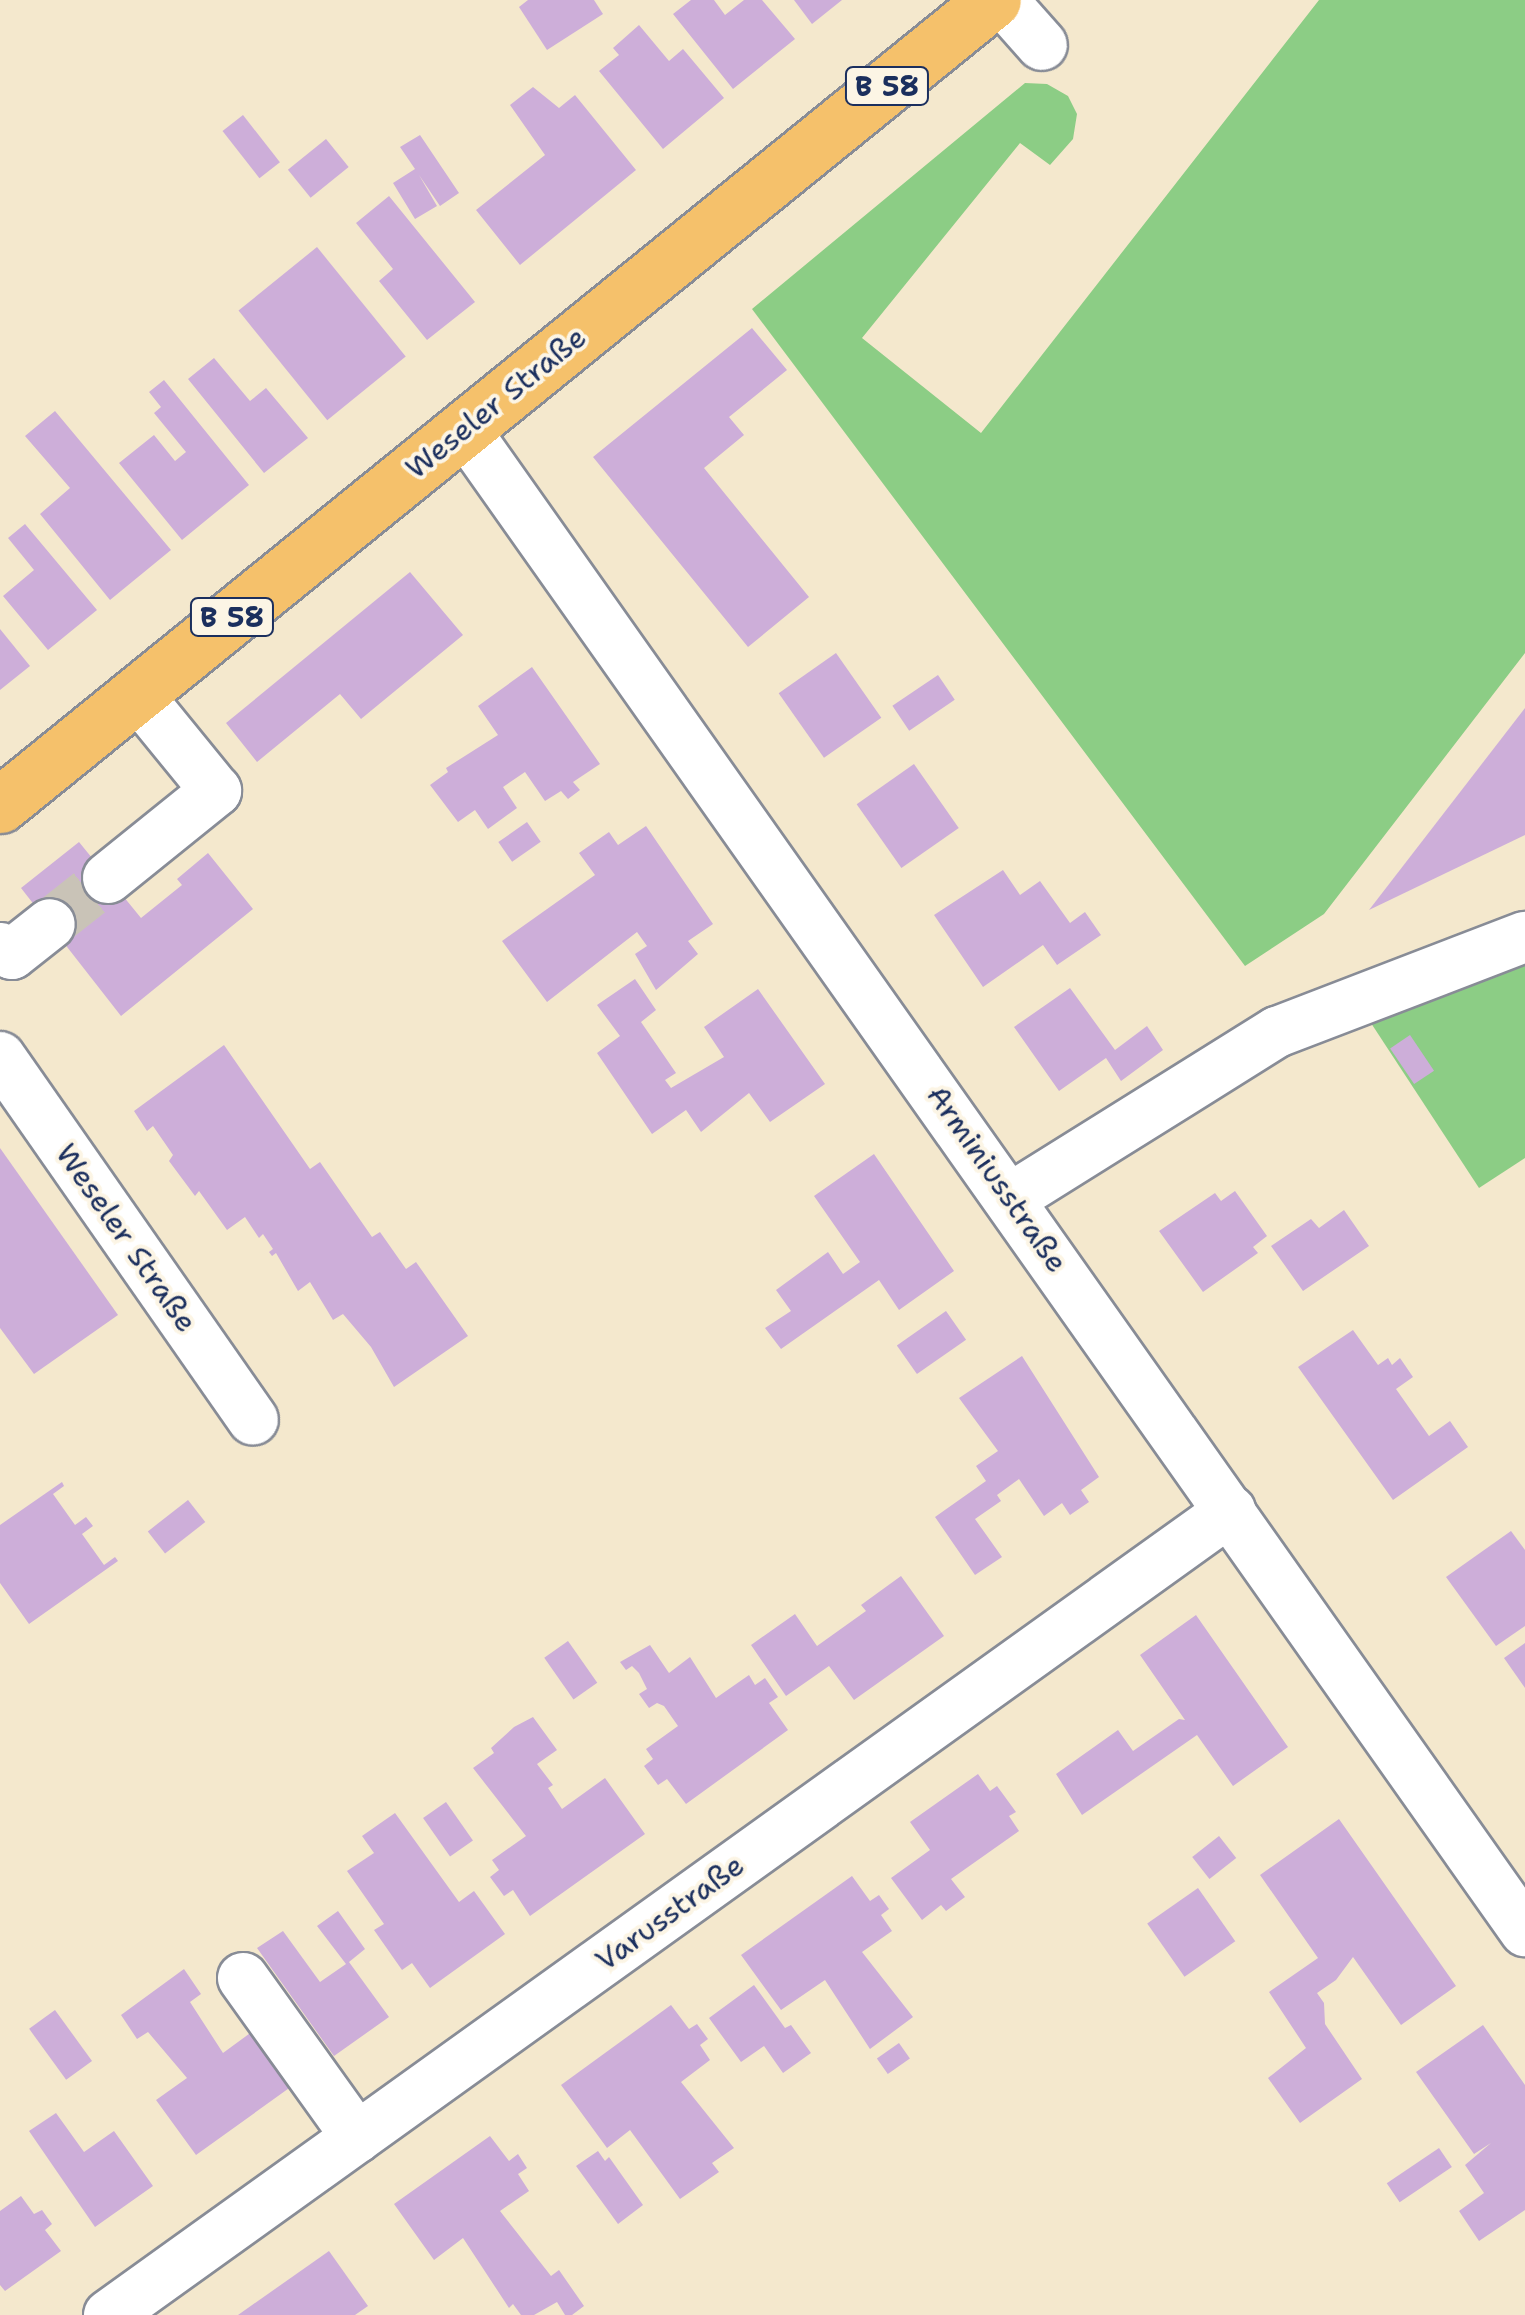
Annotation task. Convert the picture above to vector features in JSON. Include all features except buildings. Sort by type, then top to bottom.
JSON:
[{"type":"main road","name":"Weseler Straße","points":[[0,805],[993,0]]},
{"type":"street","points":[[1002,0],[1042,44]]},
{"type":"street","name":"Arminiusstraße","points":[[465,430],[1525,1931]]},
{"type":"street","points":[[108,878],[216,790],[137,694]]},
{"type":"street","points":[[0,948],[12,954],[50,924]]},
{"type":"street","points":[[1010,1198],[1277,1032],[1525,937]]},
{"type":"street","name":"Weseler Straße","points":[[0,1057],[253,1420]]},
{"type":"street","name":"Varusstraße","points":[[109,2315],[1230,1510]]},
{"type":"street","points":[[244,1978],[357,2137]]},
{"type":"green space","points":[[1319,0],[1525,0],[1525,653],[1324,914],[1245,966],[752,309],[1025,83],[1047,84],[1068,96],[1077,114],[1073,139],[1050,165],[1020,143],[862,338],[981,433]]},
{"type":"green space","points":[[1525,948],[1525,1158],[1479,1188],[1369,1020]]},
{"type":"tunnel","points":[[50,924],[108,878]]}]
